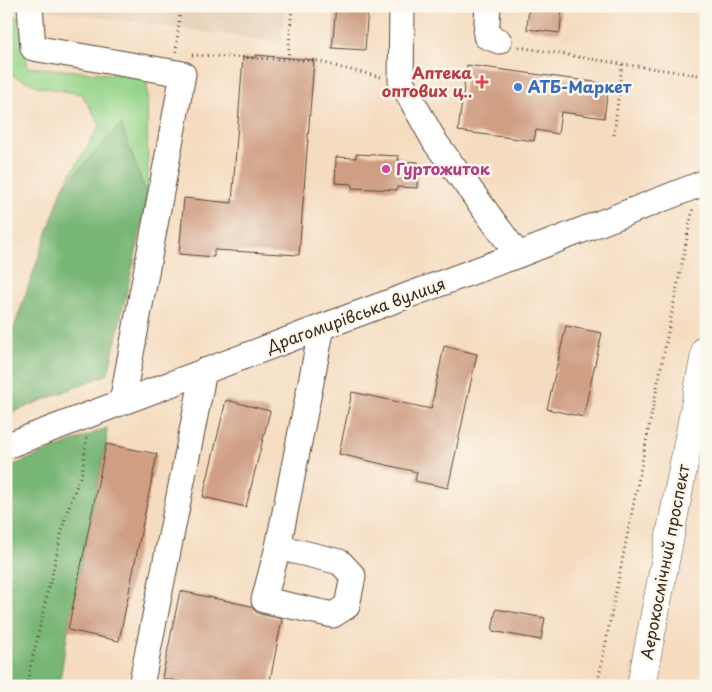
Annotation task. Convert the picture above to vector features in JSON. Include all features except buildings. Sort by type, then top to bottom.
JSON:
[{"type":"highway","name":"Аерокосмічний проспект","points":[[641,686],[706,350]]},
{"type":"street","points":[[30,6],[33,48],[172,60],[183,74],[122,402]]},
{"type":"street","points":[[402,6],[400,26],[402,81],[435,142],[518,255]]},
{"type":"street","points":[[488,6],[486,36],[499,41]]},
{"type":"street","name":"Драгомирівська вулиця","points":[[6,446],[518,255],[703,173]]},
{"type":"street","points":[[278,548],[322,327]]},
{"type":"street","points":[[141,686],[204,372]]},
{"type":"path","points":[[178,6],[180,10],[172,60],[288,59],[318,61],[402,81]]},
{"type":"path","points":[[288,59],[292,6]]},
{"type":"path","points":[[499,41],[508,45],[706,76]]},
{"type":"path","points":[[614,135],[622,64]]},
{"type":"path","points":[[703,173],[706,142]]},
{"type":"path","points":[[597,686],[693,208]]},
{"type":"path","points":[[27,686],[28,673],[66,514],[82,472],[88,434],[76,420]]},
{"type":"path","points":[[702,686],[706,669]]},
{"type":"shaded area","points":[[284,6],[282,43],[26,7]]},
{"type":"green space","points":[[6,8],[18,18],[28,67],[147,77],[148,199],[63,187],[100,125],[82,94],[40,87],[10,74],[9,35],[6,34]]},
{"type":"green space","points":[[121,124],[148,199],[108,374],[6,415],[6,343],[9,342],[63,187]]},
{"type":"green space","points":[[107,428],[106,444],[68,630],[59,686],[6,686],[6,468]]},
{"type":"place","name":"Аптека оптових ц‥","points":[[482,82]]},
{"type":"place","name":"АТБ-Маркет","points":[[518,87]]},
{"type":"place","name":"Гуртожиток","points":[[386,169]]}]
